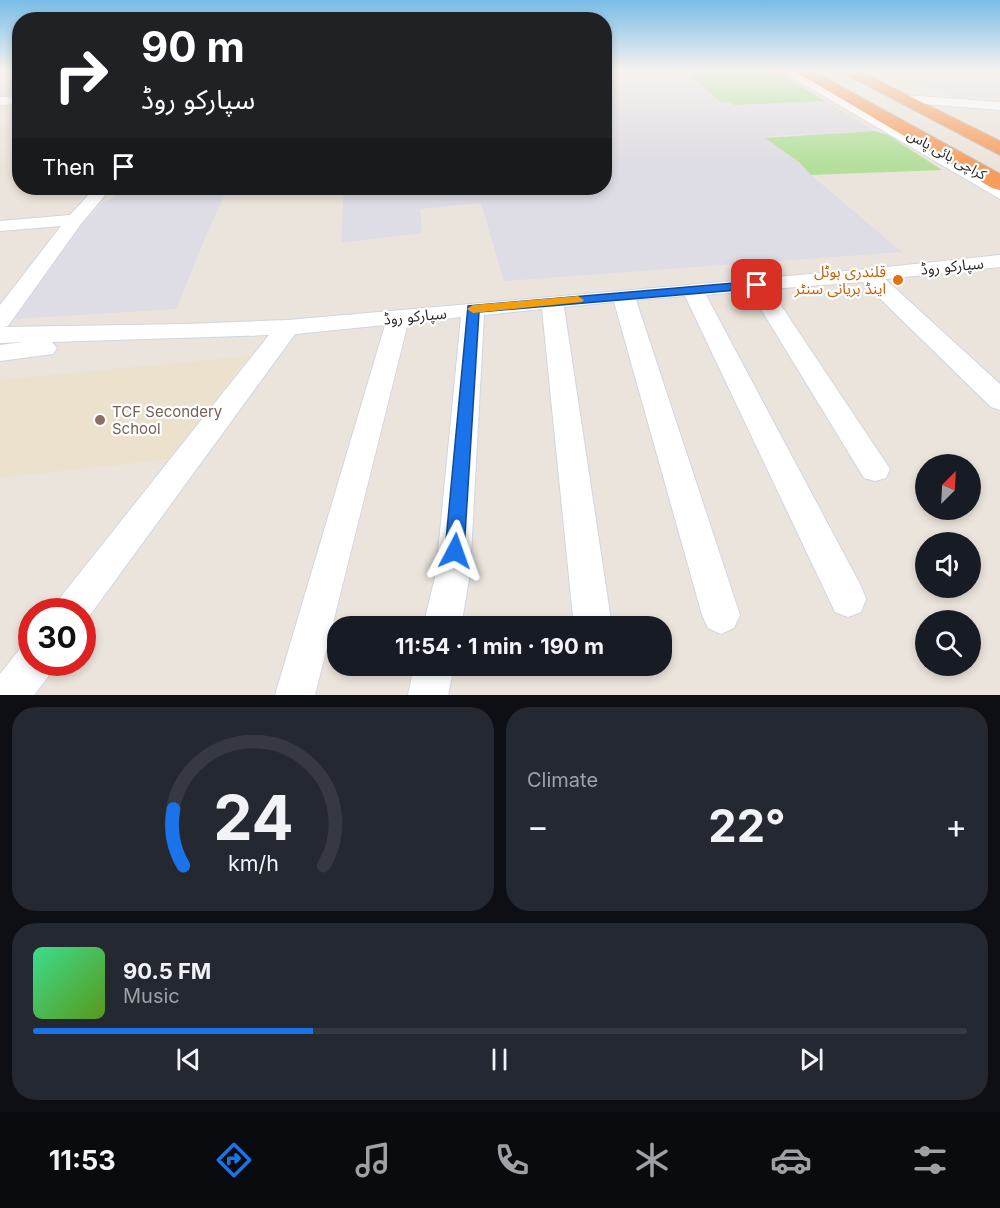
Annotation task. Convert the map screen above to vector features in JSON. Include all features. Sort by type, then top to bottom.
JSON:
[{"type":"highway","name":"کراچی بائی پاس","points":[[867,102],[1000,183]]},
{"type":"highway","name":"کراچی بائی پاس","points":[[872,102],[1000,173]]},
{"type":"highway","points":[[881,102],[1000,158]]},
{"type":"highway","points":[[910,102],[1000,149]]},
{"type":"street","points":[[840,102],[1000,194]]},
{"type":"street","points":[[951,102],[1000,106]]},
{"type":"street","points":[[0,321],[75,220],[97,195]]},
{"type":"street","points":[[0,226],[75,220]]},
{"type":"street","name":"سپارکو روڈ","points":[[0,335],[187,332],[288,327],[1000,261]]},
{"type":"street","points":[[867,275],[1000,400]]},
{"type":"street","points":[[757,285],[875,469]]},
{"type":"street","points":[[693,291],[848,599]]},
{"type":"street","points":[[623,295],[721,615]]},
{"type":"street","points":[[552,302],[592,616]]},
{"type":"street","points":[[444,616],[453,573],[473,309]]},
{"type":"street","points":[[295,695],[398,318]]},
{"type":"street","points":[[83,598],[288,327]]},
{"type":"street","name":"سپارکو روڈ","points":[[0,353],[187,332]]},
{"type":"street","points":[[428,695],[432,676]]},
{"type":"shaded area","points":[[612,102],[731,102],[734,105],[827,102],[875,131],[766,138],[799,162],[811,175],[902,252],[504,281],[481,203],[420,209],[422,233],[341,243],[344,195],[612,195]]},
{"type":"shaded area","points":[[114,195],[225,195],[176,309],[13,319],[42,276],[81,226],[103,202],[113,198]]},
{"type":"shaded area","name":"TCF Secondery School","points":[[249,356],[169,459],[0,478],[0,380]]},
{"type":"green space","points":[[731,102],[792,102],[734,105]]},
{"type":"green space","points":[[875,131],[888,135],[942,170],[811,175],[799,162],[765,138]]},
{"type":"slow traffic","points":[[473,309],[578,300]]},
{"type":"place","name":"قلندری ہوٹل اینڈ بریانی سنٹر","points":[[898,280]]},
{"type":"place","name":"TCF Secondery School","points":[[100,420]]},
{"type":"route","points":[[455,551],[473,309],[757,285]]}]
